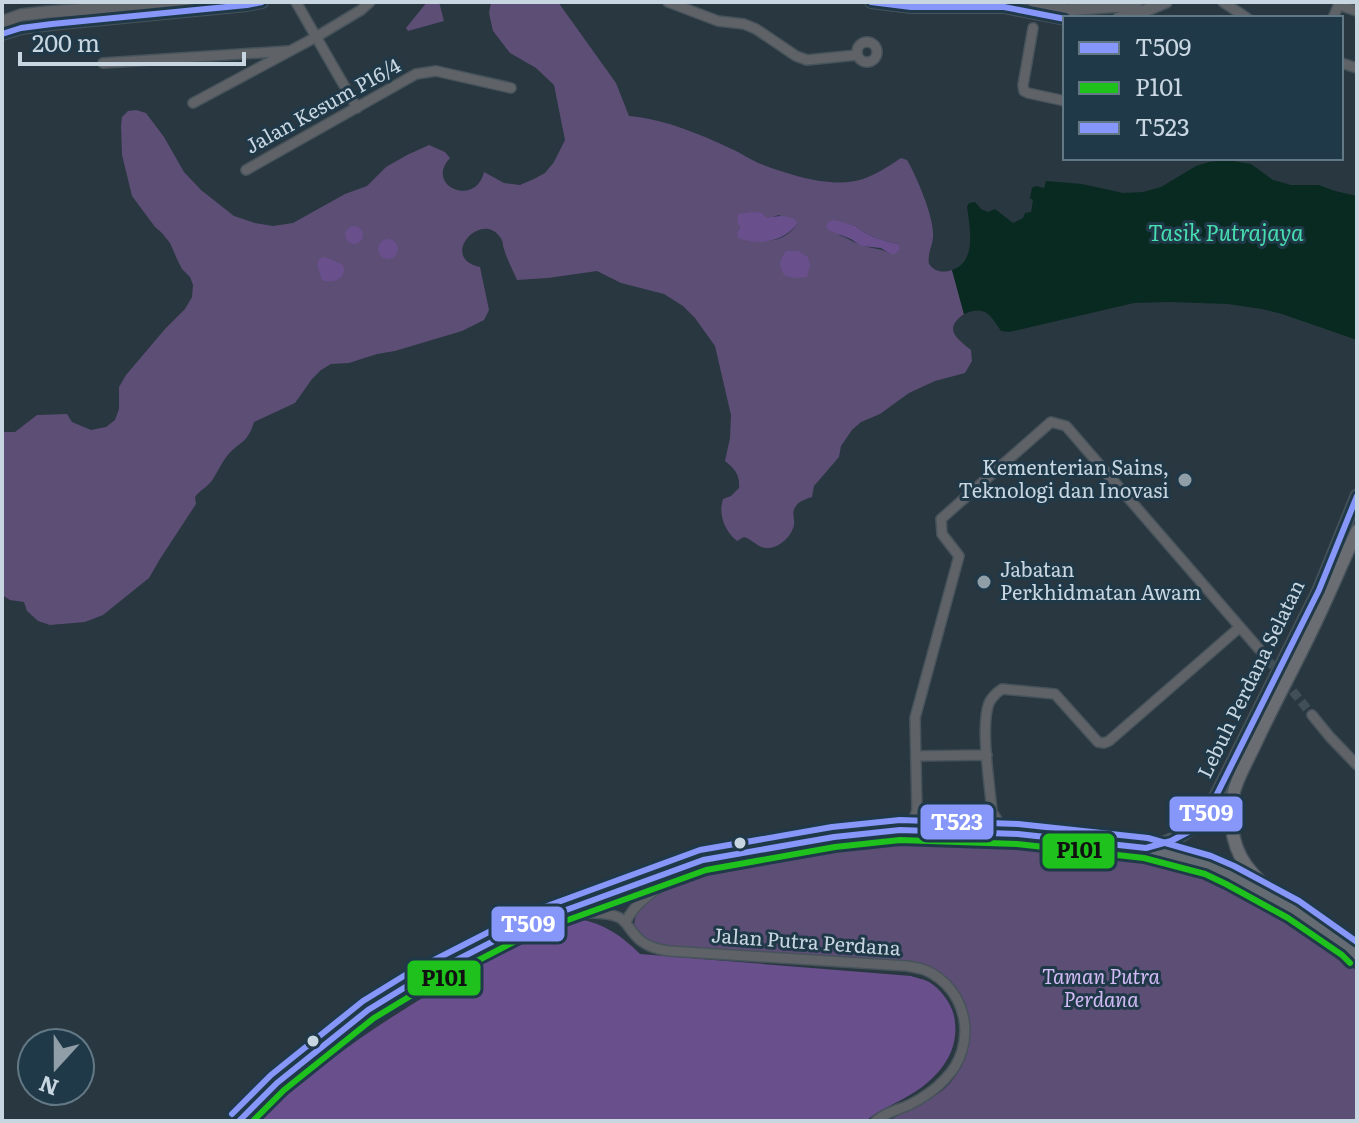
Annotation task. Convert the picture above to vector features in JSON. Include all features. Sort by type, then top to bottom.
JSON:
[{"type":"main road","name":"Lebuh Perdana Selatan","points":[[1146,848],[1171,841],[1190,831],[1208,812],[1319,590],[1357,496]]},
{"type":"main road","name":"Lebuh Perdana Selatan","points":[[1293,909],[1242,862],[1233,837],[1231,804],[1235,787],[1265,722],[1357,531]]},
{"type":"main road","points":[[239,1121],[277,1083],[368,1010],[412,983],[525,925],[703,860],[834,837],[900,830],[1018,834],[1146,848],[1208,865],[1230,875],[1293,909],[1357,956]]},
{"type":"street","points":[[2,22],[34,9],[73,10],[195,2]]},
{"type":"street","points":[[2,34],[21,28],[50,10],[247,5],[262,2]]},
{"type":"street","points":[[296,2],[357,108]]},
{"type":"street","points":[[193,103],[292,51],[370,2]]},
{"type":"street","points":[[668,2],[693,7],[718,21],[744,24],[756,29],[807,60],[857,55]]},
{"type":"street","points":[[871,2],[1004,7],[1063,19]]},
{"type":"street","points":[[1034,2],[1067,10],[1132,5],[1137,2]]},
{"type":"street","points":[[1128,16],[1166,2]]},
{"type":"street","points":[[1223,2],[1244,16]]},
{"type":"street","points":[[1340,4],[1357,11]]},
{"type":"street","points":[[1033,28],[1024,91],[1063,101]]},
{"type":"street","points":[[103,63],[292,51]]},
{"type":"street","name":"Jalan Kesum P16/4","points":[[246,170],[416,74],[436,71],[511,88]]},
{"type":"street","points":[[900,830],[913,820],[917,811],[915,718],[959,556],[942,534],[941,519],[1051,422],[1066,426],[1259,649]]},
{"type":"street","points":[[1018,834],[999,823],[992,812],[985,736],[988,706],[993,696],[1002,689],[1055,694],[1098,742],[1104,743],[1240,627]]},
{"type":"street","points":[[1312,715],[1357,765]]},
{"type":"street","points":[[916,756],[987,755]]},
{"type":"street","points":[[556,914],[608,915],[626,922],[636,907],[650,895],[703,860]]},
{"type":"street","name":"Jalan Putra Perdana","points":[[626,922],[647,945],[669,951],[907,966],[924,969],[940,979],[959,999],[965,1039],[962,1052],[945,1080],[911,1104],[876,1121]]},
{"type":"green space","points":[[427,2],[439,2],[444,21],[408,31],[406,28]]},
{"type":"green space","points":[[491,2],[558,2],[616,83],[629,116],[683,128],[758,163],[826,182],[851,182],[873,175],[901,158],[907,160],[932,225],[929,264],[939,271],[952,270],[964,314],[953,329],[971,350],[972,361],[965,373],[935,381],[909,393],[852,430],[841,446],[839,457],[814,486],[812,497],[797,504],[793,513],[793,529],[780,544],[766,548],[744,537],[737,541],[726,528],[721,511],[723,499],[739,488],[736,473],[725,461],[731,415],[715,346],[695,318],[664,294],[621,283],[597,271],[517,280],[500,237],[492,230],[483,229],[467,238],[463,255],[468,262],[480,267],[489,310],[484,320],[462,331],[349,363],[331,364],[321,370],[295,403],[254,422],[246,439],[227,456],[211,481],[195,497],[196,504],[149,578],[103,615],[85,622],[50,625],[38,621],[27,611],[24,602],[2,595],[2,432],[15,432],[37,415],[67,414],[72,422],[91,430],[106,427],[115,420],[119,409],[119,387],[126,375],[185,309],[192,297],[190,277],[182,269],[170,243],[132,196],[122,155],[122,117],[128,111],[146,113],[184,172],[201,190],[234,216],[255,223],[273,226],[293,223],[345,194],[367,186],[386,167],[429,145],[445,152],[450,158],[443,177],[454,189],[472,189],[484,172],[504,183],[520,185],[545,173],[565,140],[554,85],[536,68],[510,53],[493,31],[489,13]],"holes":[[[779,215],[797,224],[777,239],[761,240],[737,232],[740,227]],[[848,224],[876,238],[898,244],[890,254],[861,245],[839,235]]]},
{"type":"green space","name":"Taman Putra Perdana","points":[[988,843],[1076,849],[1153,863],[1213,880],[1285,915],[1345,959],[1357,972],[1357,1121],[889,1121],[943,1090],[962,1065],[970,1035],[969,1020],[959,991],[948,979],[930,968],[909,961],[668,949],[645,941],[634,925],[637,913],[650,899],[673,886],[770,857],[852,845]]},
{"type":"shaded area","points":[[762,213],[766,218],[789,217],[797,224],[785,235],[770,241],[754,242],[738,238],[738,214]]},
{"type":"shaded area","points":[[834,220],[898,244],[900,249],[890,254],[881,248],[861,246],[828,230],[828,222]]},
{"type":"shaded area","points":[[354,226],[363,235],[354,244],[345,235]]},
{"type":"shaded area","points":[[388,239],[395,242],[398,249],[395,256],[388,259],[381,256],[378,249],[381,242]]},
{"type":"shaded area","points":[[786,251],[798,251],[808,257],[810,266],[807,277],[785,276],[780,263]]},
{"type":"shaded area","points":[[325,257],[343,265],[341,277],[322,280],[317,264],[320,258]]},
{"type":"shaded area","points":[[579,919],[612,932],[640,954],[911,976],[925,980],[941,992],[953,1011],[954,1043],[944,1065],[926,1084],[866,1121],[259,1121],[315,1072],[405,1009],[538,933]]},
{"type":"water","name":"Tasik Putrajaya","points":[[1227,160],[1251,164],[1273,180],[1291,185],[1319,185],[1357,196],[1357,340],[1282,314],[1228,304],[1134,303],[1009,332],[1001,331],[982,311],[964,314],[952,270],[960,266],[969,252],[969,203],[975,202],[988,212],[995,209],[1013,223],[1031,212],[1032,188],[1044,188],[1046,181],[1082,184],[1123,193],[1143,192],[1161,187],[1196,166]]},
{"type":"tunnel","points":[[1259,649],[1312,715]]},
{"type":"transit line","name":"T509","points":[[2,34],[52,24],[262,2]]},
{"type":"transit line","name":"T509","points":[[871,2],[911,7],[1004,7],[1063,19]]},
{"type":"transit line","name":"T509","points":[[239,1121],[277,1083],[368,1010],[412,983],[525,925],[703,860],[834,837],[900,830],[1018,834],[1146,848],[1171,841],[1190,831],[1208,812],[1319,590],[1357,496]]},
{"type":"transit line","name":"T523","points":[[232,1114],[271,1075],[363,1001],[407,974],[520,916],[700,850],[832,827],[900,820],[1018,824],[1148,838],[1234,866],[1299,901],[1357,942]]},
{"type":"transit line","name":"P101","points":[[253,1121],[284,1090],[374,1018],[529,934],[706,870],[835,847],[900,840],[1017,844],[1144,858],[1205,874],[1226,884],[1288,918],[1350,963]]},
{"type":"place","name":"Kementerian Sains, Teknologi dan Inovasi","points":[[1185,480]]},
{"type":"place","name":"Jabatan Perkhidmatan Awam","points":[[984,582]]}]
